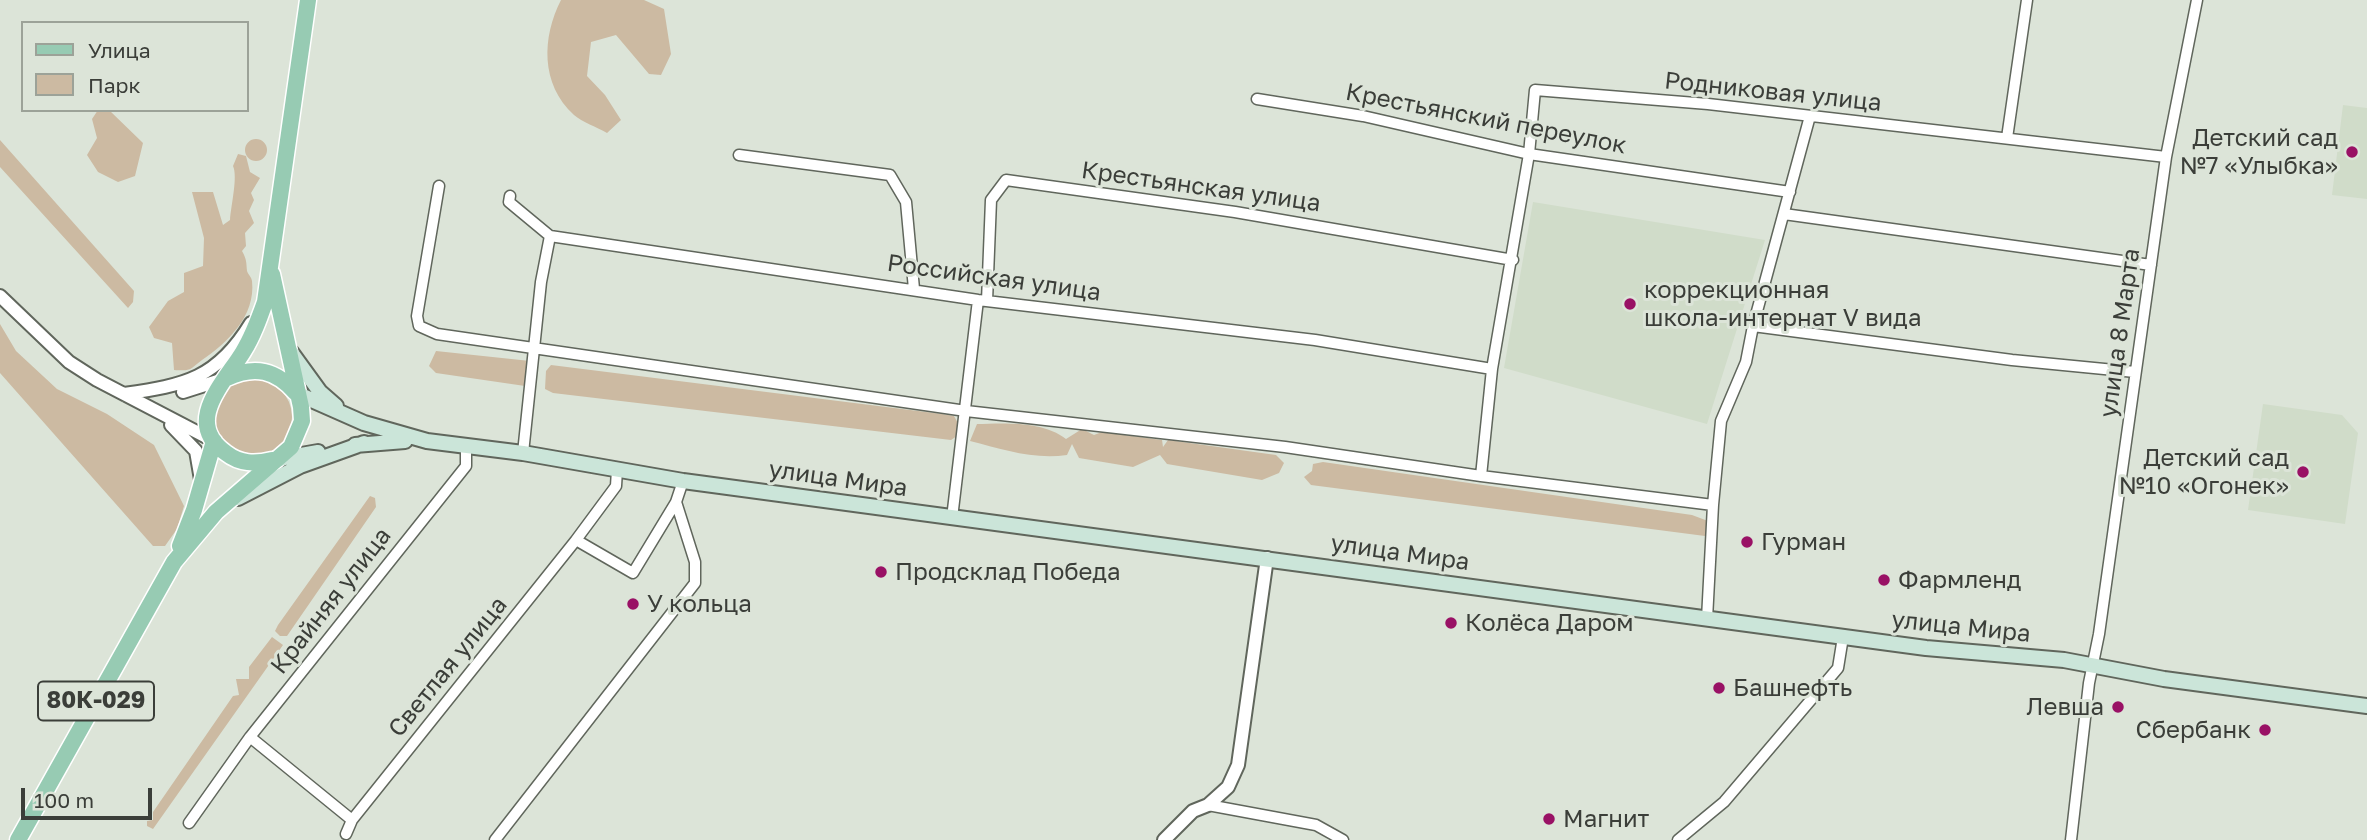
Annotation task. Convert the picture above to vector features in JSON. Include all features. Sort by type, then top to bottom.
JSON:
[{"type":"main road","name":"80К-029","points":[[18,840],[174,562],[201,488],[214,441],[207,414],[214,394],[227,378],[258,323],[272,274],[307,0]]},
{"type":"main road","name":"80К-029","points":[[174,562],[216,512],[272,460],[291,447],[298,435],[301,414],[272,274]]},
{"type":"main road","points":[[287,347],[320,392],[364,423]]},
{"type":"main road","points":[[227,378],[241,371],[257,369],[279,377],[296,393],[364,423],[427,441]]},
{"type":"main road","points":[[214,441],[222,451],[246,463],[364,443],[427,441]]},
{"type":"main road","name":"улица Мира","points":[[427,441],[523,453],[683,481],[952,518],[1843,637],[2092,665],[2164,679],[2367,706]]},
{"type":"main road","points":[[216,512],[300,466],[364,443]]},
{"type":"street","points":[[2007,138],[2027,0]]},
{"type":"street","name":"улица 8 Марта","points":[[2071,840],[2092,665],[2166,157],[2197,0]]},
{"type":"street","name":"Родниковая улица","points":[[1530,154],[1535,90],[1810,116],[2166,157]]},
{"type":"street","name":"Крестьянский переулок","points":[[1257,99],[1363,116],[1530,154],[1790,192]]},
{"type":"street","points":[[1707,619],[1721,421],[1746,362],[1752,326],[1810,116]]},
{"type":"street","points":[[1481,477],[1492,369],[1530,154]]},
{"type":"street","points":[[739,155],[890,175],[906,202],[914,289]]},
{"type":"street","name":"Крестьянская улица","points":[[983,300],[991,200],[1006,180],[1235,212],[1513,260]]},
{"type":"street","points":[[439,186],[417,316],[419,326],[437,334],[966,411],[1285,447],[1481,477],[1713,505]]},
{"type":"street","points":[[510,196],[509,202],[550,236],[541,282],[523,453]]},
{"type":"street","points":[[1784,214],[2151,265]]},
{"type":"street","name":"Российская улица","points":[[550,236],[983,300],[1315,340],[1492,369]]},
{"type":"street","points":[[124,394],[191,381],[225,359],[251,322],[272,274]]},
{"type":"street","points":[[0,296],[69,362],[214,441]]},
{"type":"street","points":[[952,518],[983,300]]},
{"type":"street","points":[[1752,326],[2025,362],[2135,372]]},
{"type":"street","points":[[124,394],[156,396],[180,393],[227,378]]},
{"type":"street","points":[[139,402],[189,440],[200,466],[201,488]]},
{"type":"street","name":"Крайняя улица","points":[[189,822],[250,737],[444,490],[466,466],[466,445]]},
{"type":"street","name":"Светлая улица","points":[[346,834],[352,820],[576,540],[616,486],[617,470]]},
{"type":"street","points":[[576,540],[633,573],[676,502],[683,481]]},
{"type":"street","points":[[495,840],[695,583],[695,562],[676,502]]},
{"type":"street","points":[[1164,840],[1193,811],[1208,805],[1228,787],[1238,765],[1266,558]]},
{"type":"street","points":[[1678,840],[1724,802],[1838,667],[1843,637]]},
{"type":"street","points":[[250,737],[352,820]]},
{"type":"street","points":[[1208,805],[1316,825],[1343,840]]},
{"type":"shaded area","name":"Детский сад №7 «Улыбка»","points":[[2343,105],[2367,108],[2367,199],[2332,195]]},
{"type":"shaded area","name":"коррекционная школа-интернат V вида","points":[[1533,202],[1765,240],[1707,424],[1504,368]]},
{"type":"shaded area","name":"Детский сад №10 «Огонек»","points":[[2263,404],[2342,415],[2358,433],[2345,524],[2248,510]]},
{"type":"green space","points":[[561,0],[644,0],[664,9],[671,54],[661,75],[649,74],[616,35],[591,42],[587,76],[605,95],[621,120],[607,133],[574,115],[563,103],[550,75],[550,29]]},
{"type":"green space","points":[[97,112],[111,112],[143,143],[135,176],[118,182],[98,172],[87,155],[97,138],[92,119]]},
{"type":"green space","points":[[256,139],[264,142],[267,150],[264,158],[256,161],[248,158],[245,150],[248,142]]},
{"type":"green space","points":[[0,140],[134,291],[133,302],[128,308],[0,167]]},
{"type":"green space","points":[[238,154],[246,156],[250,172],[260,178],[251,193],[254,200],[249,211],[254,223],[245,233],[246,246],[242,251],[252,281],[249,306],[238,327],[221,345],[190,369],[174,370],[172,343],[154,338],[149,327],[168,301],[184,292],[184,273],[203,266],[204,238],[192,192],[213,192],[223,225],[230,220],[235,184],[233,166]]},
{"type":"green space","points":[[0,324],[16,351],[57,389],[107,414],[154,445],[184,506],[177,529],[165,546],[153,546],[0,373]]},
{"type":"green space","points":[[436,351],[530,361],[525,386],[436,373],[429,366]]},
{"type":"green space","points":[[551,365],[942,414],[954,416],[959,425],[957,436],[951,440],[553,393],[545,389],[546,371]]},
{"type":"green space","points":[[253,378],[268,381],[285,395],[292,417],[289,432],[275,449],[253,456],[238,453],[221,439],[214,417],[217,402],[231,385]]},
{"type":"green space","points":[[977,424],[1036,426],[1066,439],[1082,429],[1094,435],[1102,432],[1162,440],[1163,447],[1168,440],[1276,455],[1284,463],[1279,473],[1262,480],[1167,464],[1160,455],[1133,467],[1079,458],[1072,444],[1067,455],[1030,455],[970,441]]},
{"type":"green space","points":[[1323,462],[1692,515],[1708,521],[1710,530],[1705,536],[1311,485],[1304,477],[1312,471],[1313,464]]},
{"type":"green space","points":[[370,496],[375,498],[376,507],[287,636],[280,636],[275,631],[278,625]]},
{"type":"green space","points":[[272,637],[283,645],[153,829],[147,826],[147,821],[153,820],[153,812],[233,696],[239,695],[236,679],[249,679],[249,667]]},
{"type":"place","name":"Детский сад №7 «Улыбка»","points":[[2352,152]]},
{"type":"place","name":"коррекционная школа-интернат V вида","points":[[1630,304]]},
{"type":"place","name":"Детский сад №10 «Огонек»","points":[[2303,472]]},
{"type":"place","name":"Гурман","points":[[1747,542]]},
{"type":"place","name":"Продсклад Победа","points":[[881,572]]},
{"type":"place","name":"Фармленд","points":[[1884,580]]},
{"type":"place","name":"У кольца","points":[[633,604]]},
{"type":"place","name":"Колёса Даром","points":[[1451,623]]},
{"type":"place","name":"Башнефть","points":[[1719,688]]},
{"type":"place","name":"Левша","points":[[2118,707]]},
{"type":"place","name":"Сбербанк","points":[[2265,730]]},
{"type":"place","name":"Магнит","points":[[1549,819]]}]
